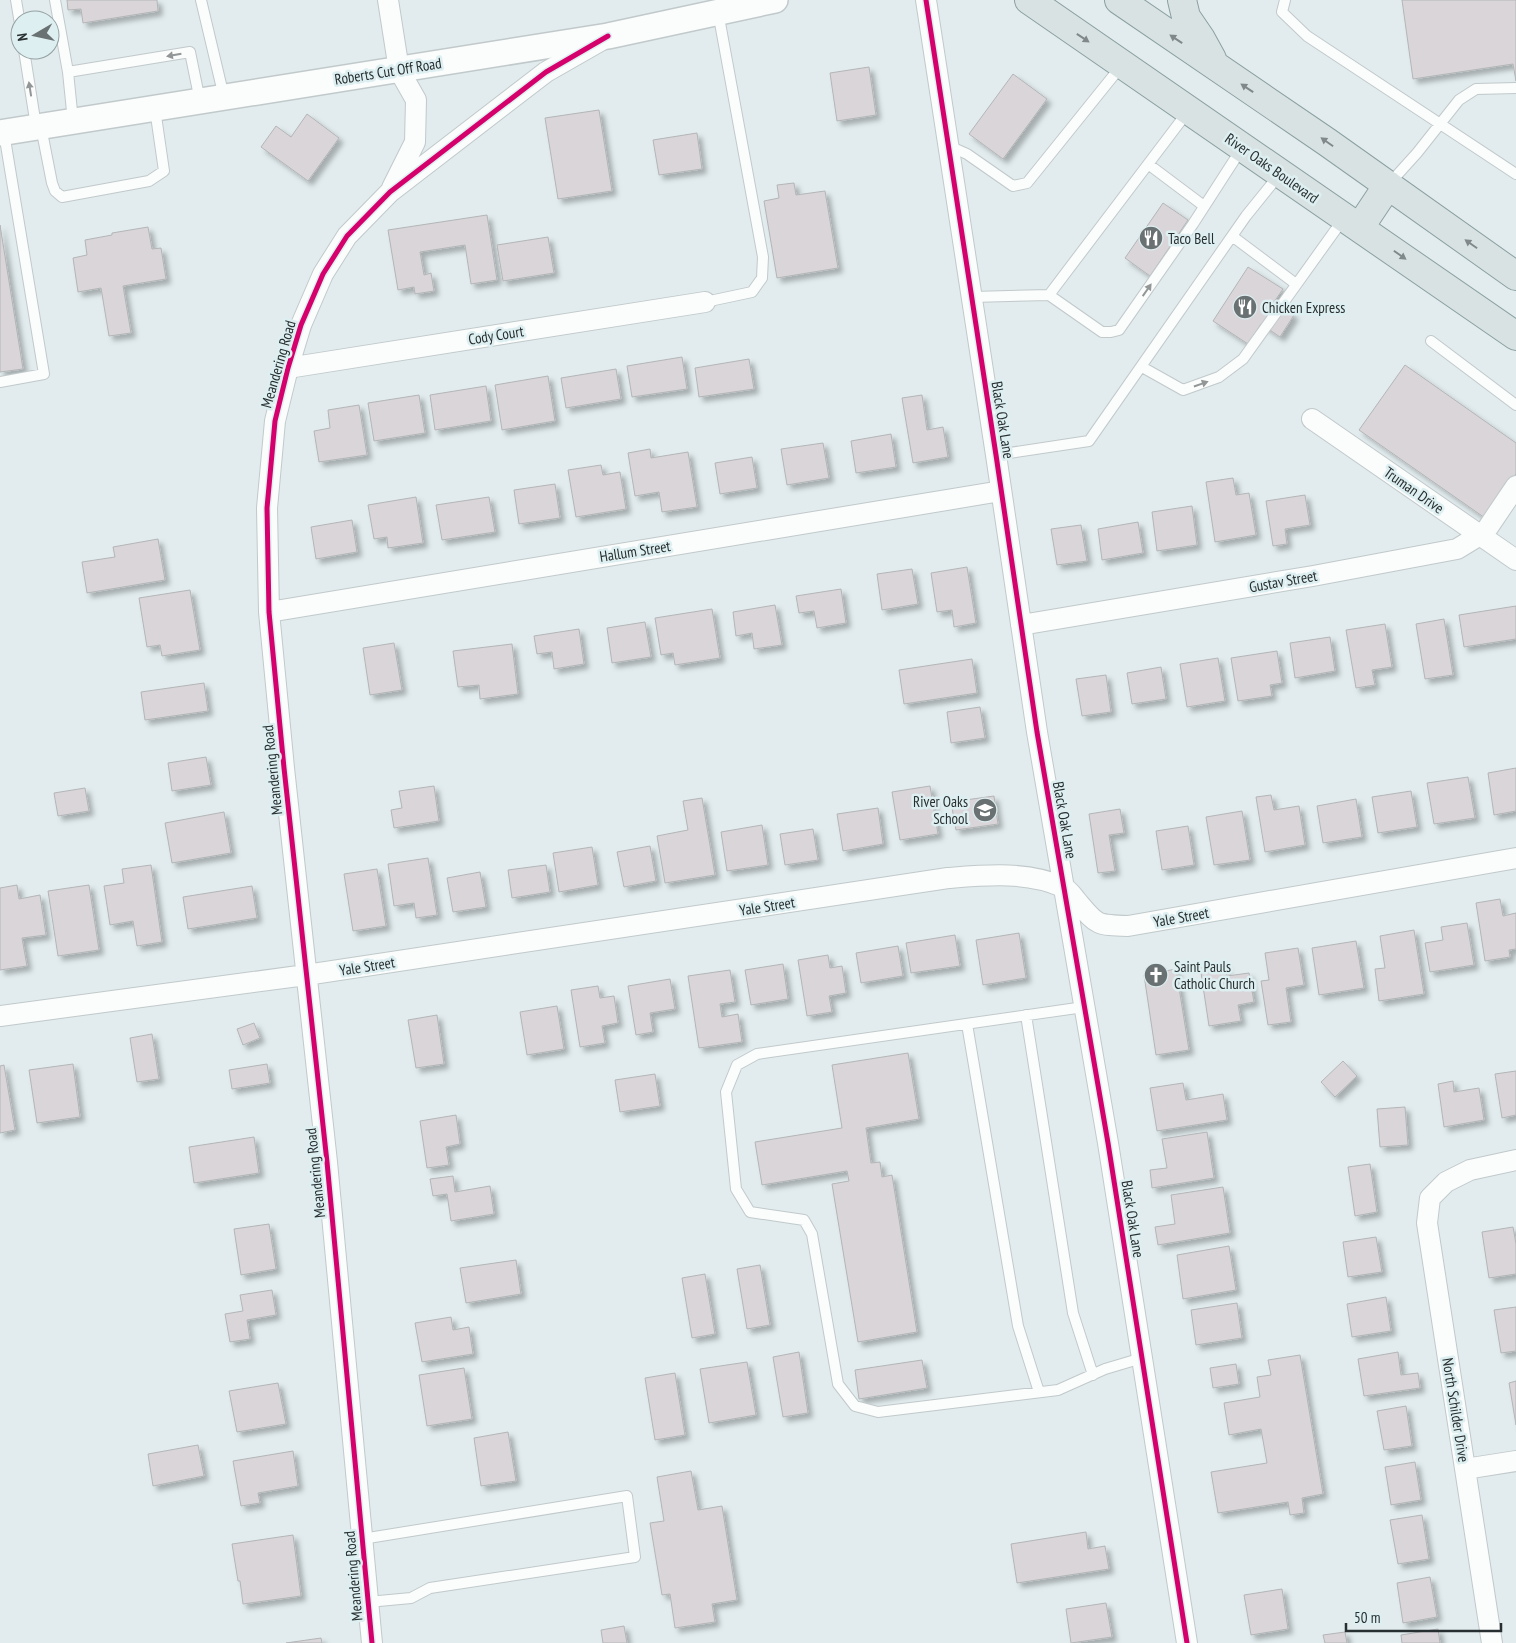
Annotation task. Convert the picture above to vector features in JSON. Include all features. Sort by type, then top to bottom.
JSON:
[{"type":"main road","points":[[1119,0],[1388,185],[1516,276]]},
{"type":"main road","points":[[1182,0],[1186,17],[1201,39],[1216,67]]},
{"type":"main road","name":"River Oaks Boulevard","points":[[1041,4],[1280,174],[1516,336]]},
{"type":"main road","points":[[1352,222],[1388,185]]},
{"type":"street","points":[[388,0],[399,70]]},
{"type":"street","name":"Roberts Cut Off Road","points":[[2,133],[608,36],[775,0]]},
{"type":"street","name":"Black Oak Lane","points":[[926,0],[1002,491],[1037,732],[1108,1143],[1187,1643]]},
{"type":"street","name":"Meandering Road","points":[[372,1643],[327,1162],[269,612],[267,508],[275,421],[301,325],[323,274],[347,236],[390,192],[546,72],[608,36]]},
{"type":"street","name":"Meandering Road","points":[[390,192],[415,142],[416,100],[399,70]]},
{"type":"street","name":"Cody Court","points":[[288,368],[705,302]]},
{"type":"street","name":"Truman Drive","points":[[1312,420],[1516,560]]},
{"type":"street","name":"Gustav Street","points":[[1021,626],[1313,576],[1457,549],[1485,532],[1516,486]]},
{"type":"street","name":"Hallum Street","points":[[269,612],[1002,491]]},
{"type":"street","name":"Yale Street","points":[[0,1016],[306,975],[948,878],[987,875],[1037,878],[1069,890],[1092,920],[1103,925],[1128,926],[1516,858]]},
{"type":"street","name":"North Schilder Drive","points":[[1492,1643],[1428,1222],[1430,1198],[1446,1182],[1470,1170],[1516,1160]]},
{"type":"street","points":[[1466,1469],[1516,1461]]},
{"type":"lane","points":[[55,0],[68,72],[73,121]]},
{"type":"lane","points":[[201,0],[212,99]]},
{"type":"lane","points":[[1286,0],[1282,12],[1307,36],[1516,174]]},
{"type":"lane","points":[[705,302],[752,292],[762,278],[763,271],[763,257],[718,12]]},
{"type":"lane","points":[[68,72],[190,52],[212,99]]},
{"type":"lane","points":[[26,60],[38,127],[52,183],[62,197],[149,181],[164,171],[155,108]]},
{"type":"lane","points":[[949,146],[967,154],[1012,186],[1027,183],[1123,64]]},
{"type":"lane","points":[[1388,185],[1417,154],[1459,100],[1476,89],[1516,88]]},
{"type":"lane","points":[[1049,295],[1189,109]]},
{"type":"lane","points":[[0,382],[44,374],[2,133]]},
{"type":"lane","points":[[972,296],[1049,295],[1102,332],[1119,330],[1243,147]]},
{"type":"lane","points":[[1148,164],[1204,206]]},
{"type":"lane","points":[[996,455],[1089,442],[1232,236],[1280,174]]},
{"type":"lane","points":[[1142,367],[1183,390],[1219,377],[1243,359],[1296,284],[1352,222]]},
{"type":"lane","points":[[1232,236],[1296,284]]},
{"type":"lane","points":[[1431,341],[1516,404]]},
{"type":"lane","points":[[1084,1007],[757,1054],[736,1065],[726,1092],[736,1189],[750,1212],[804,1220],[812,1234],[838,1384],[855,1406],[878,1412],[1058,1390],[1105,1369],[1142,1358]]},
{"type":"lane","points":[[1026,1016],[1073,1313],[1093,1375]]},
{"type":"lane","points":[[967,1024],[1018,1326],[1039,1392]]},
{"type":"lane","points":[[362,1539],[627,1496],[634,1557],[430,1588],[411,1598],[368,1602]]},
{"type":"building","points":[[67,0],[157,0],[158,11],[83,23],[81,9],[68,10]]},
{"type":"building","points":[[1402,0],[1516,0],[1516,81],[1513,64],[1413,79]]},
{"type":"building","points":[[869,67],[876,115],[837,121],[830,73]]},
{"type":"building","points":[[1013,74],[1047,99],[1003,159],[969,134]]},
{"type":"building","points":[[599,110],[612,191],[558,199],[545,118]]},
{"type":"building","points":[[307,114],[339,138],[308,181],[261,147],[276,126],[291,137]]},
{"type":"building","points":[[697,133],[702,169],[659,175],[653,140]]},
{"type":"building","points":[[794,183],[796,195],[825,191],[838,268],[777,278],[764,201],[779,198],[777,185]]},
{"type":"building","points":[[1163,203],[1188,220],[1150,276],[1125,258]]},
{"type":"building","points":[[487,215],[497,280],[471,284],[465,245],[420,252],[424,275],[431,273],[434,291],[415,294],[414,287],[398,290],[388,230]]},
{"type":"building","points":[[0,225],[23,369],[0,372]]},
{"type":"building","points":[[148,227],[152,249],[161,248],[166,279],[123,286],[131,333],[109,336],[101,288],[78,292],[73,258],[87,255],[85,240]]},
{"type":"building","points":[[548,237],[554,273],[503,281],[497,245]]},
{"type":"building","points":[[1248,267],[1283,289],[1274,302],[1294,315],[1280,337],[1261,324],[1248,344],[1213,321]]},
{"type":"building","points":[[682,357],[687,389],[632,397],[627,366]]},
{"type":"building","points":[[749,359],[754,389],[699,397],[695,368]]},
{"type":"building","points":[[1405,365],[1516,443],[1516,474],[1485,518],[1359,430]]},
{"type":"building","points":[[616,369],[621,399],[566,408],[561,378]]},
{"type":"building","points":[[548,376],[555,421],[502,430],[495,385]]},
{"type":"building","points":[[486,386],[491,421],[435,430],[430,395]]},
{"type":"building","points":[[419,395],[425,433],[374,441],[368,403]]},
{"type":"building","points":[[922,395],[927,430],[943,427],[948,457],[913,463],[902,398]]},
{"type":"building","points":[[359,405],[367,455],[319,462],[314,431],[330,428],[328,410]]},
{"type":"building","points":[[891,434],[896,467],[856,473],[851,441]]},
{"type":"building","points":[[823,443],[829,478],[787,485],[781,449]]},
{"type":"building","points":[[650,449],[651,458],[688,452],[697,507],[662,512],[659,492],[635,496],[628,453]]},
{"type":"building","points":[[752,457],[757,488],[720,494],[715,463]]},
{"type":"building","points":[[601,465],[603,475],[620,472],[626,509],[576,517],[568,470]]},
{"type":"building","points":[[1233,478],[1236,495],[1249,493],[1256,535],[1215,542],[1206,482]]},
{"type":"building","points":[[555,484],[560,518],[519,524],[514,490]]},
{"type":"building","points":[[1305,495],[1310,525],[1285,529],[1287,544],[1273,546],[1266,501]]},
{"type":"building","points":[[416,497],[423,543],[388,548],[387,537],[374,539],[368,505]]},
{"type":"building","points":[[489,497],[495,532],[442,540],[436,505]]},
{"type":"building","points":[[1192,506],[1197,545],[1157,551],[1152,512]]},
{"type":"building","points":[[352,520],[357,552],[316,559],[311,527]]},
{"type":"building","points":[[1138,522],[1143,553],[1102,560],[1098,529]]},
{"type":"building","points":[[1081,525],[1087,561],[1057,565],[1051,529]]},
{"type":"building","points":[[158,539],[165,580],[87,593],[82,562],[115,557],[113,547]]},
{"type":"building","points":[[967,567],[976,623],[954,627],[952,610],[937,612],[931,573]]},
{"type":"building","points":[[912,569],[918,604],[882,610],[877,574]]},
{"type":"building","points":[[841,589],[846,623],[817,628],[814,611],[799,613],[796,596]]},
{"type":"building","points":[[190,590],[200,650],[162,656],[160,645],[147,647],[139,598]]},
{"type":"building","points":[[775,605],[782,645],[754,649],[752,633],[736,636],[733,612]]},
{"type":"building","points":[[1516,606],[1516,639],[1464,647],[1459,615]]},
{"type":"building","points":[[712,609],[720,658],[675,665],[673,653],[661,655],[655,618]]},
{"type":"building","points":[[1444,619],[1453,675],[1425,679],[1416,624]]},
{"type":"building","points":[[645,622],[651,657],[612,663],[607,628]]},
{"type":"building","points":[[1385,624],[1392,667],[1372,670],[1375,685],[1356,688],[1346,630]]},
{"type":"building","points":[[579,629],[584,664],[554,669],[552,652],[537,654],[534,636]]},
{"type":"building","points":[[1330,637],[1335,671],[1295,678],[1290,643]]},
{"type":"building","points":[[394,643],[402,690],[370,695],[363,648]]},
{"type":"building","points":[[512,644],[518,694],[480,699],[479,685],[458,687],[453,651]]},
{"type":"building","points":[[1277,651],[1282,683],[1270,685],[1272,696],[1238,701],[1231,658]]},
{"type":"building","points":[[1218,658],[1225,701],[1187,707],[1180,664]]},
{"type":"building","points":[[972,659],[977,693],[904,704],[899,670]]},
{"type":"building","points":[[1161,667],[1166,699],[1132,704],[1127,673]]},
{"type":"building","points":[[1106,675],[1111,712],[1082,716],[1076,679]]},
{"type":"building","points":[[204,683],[208,711],[145,720],[141,692]]},
{"type":"building","points":[[980,707],[985,738],[951,743],[947,712]]},
{"type":"building","points":[[206,757],[211,785],[172,791],[168,763]]},
{"type":"building","points":[[1516,768],[1516,811],[1494,815],[1488,773]]},
{"type":"building","points":[[1468,777],[1475,818],[1434,824],[1427,783]]},
{"type":"building","points":[[434,786],[439,821],[394,828],[391,810],[402,808],[399,791]]},
{"type":"building","points":[[930,786],[938,834],[900,840],[892,792]]},
{"type":"building","points":[[85,788],[89,811],[58,816],[54,793]]},
{"type":"building","points":[[1411,791],[1417,827],[1378,833],[1372,797]]},
{"type":"building","points":[[1271,795],[1274,810],[1299,806],[1305,845],[1265,852],[1256,797]]},
{"type":"building","points":[[994,796],[998,824],[956,830],[951,802]]},
{"type":"building","points":[[702,798],[715,875],[665,883],[657,836],[688,830],[683,801]]},
{"type":"building","points":[[1356,799],[1362,837],[1323,843],[1317,806]]},
{"type":"building","points":[[878,808],[883,844],[843,851],[837,814]]},
{"type":"building","points":[[1120,809],[1124,833],[1109,835],[1115,871],[1098,873],[1089,814]]},
{"type":"building","points":[[1242,811],[1250,860],[1214,865],[1206,817]]},
{"type":"building","points":[[224,812],[231,853],[172,863],[165,823]]},
{"type":"building","points":[[762,825],[768,865],[727,871],[721,832]]},
{"type":"building","points":[[1188,826],[1194,865],[1162,870],[1156,831]]},
{"type":"building","points":[[813,829],[818,860],[785,865],[780,834]]},
{"type":"building","points":[[650,846],[656,881],[624,887],[617,852]]},
{"type":"building","points":[[592,847],[598,885],[559,892],[553,853]]},
{"type":"building","points":[[428,858],[437,915],[416,918],[414,903],[394,906],[388,864]]},
{"type":"building","points":[[151,865],[162,942],[137,946],[133,921],[110,925],[104,886],[124,883],[122,869]]},
{"type":"building","points":[[546,865],[550,892],[512,898],[508,870]]},
{"type":"building","points":[[377,869],[386,926],[353,931],[344,874]]},
{"type":"building","points":[[480,872],[486,907],[453,912],[447,878]]},
{"type":"building","points":[[17,885],[19,899],[40,895],[46,935],[22,938],[27,966],[0,970],[0,888]]},
{"type":"building","points":[[89,885],[99,950],[58,956],[48,891]]},
{"type":"building","points":[[252,886],[257,918],[188,929],[183,897]]},
{"type":"building","points":[[1500,899],[1503,916],[1516,913],[1516,949],[1509,950],[1510,957],[1485,961],[1476,903]]},
{"type":"building","points":[[1467,923],[1474,965],[1430,972],[1425,943],[1443,940],[1441,927]]},
{"type":"building","points":[[1414,930],[1424,994],[1379,1001],[1375,969],[1385,968],[1380,936]]},
{"type":"building","points":[[1019,933],[1026,978],[983,985],[976,940]]},
{"type":"building","points":[[955,935],[960,966],[911,973],[906,943]]},
{"type":"building","points":[[1356,941],[1364,988],[1319,995],[1312,948]]},
{"type":"building","points":[[898,946],[903,976],[861,983],[856,953]]},
{"type":"building","points":[[1298,948],[1304,985],[1286,988],[1291,1022],[1268,1025],[1261,981],[1269,980],[1265,953]]},
{"type":"building","points":[[828,955],[830,968],[842,966],[846,993],[829,996],[832,1012],[807,1016],[798,960]]},
{"type":"building","points":[[1224,962],[1227,976],[1249,973],[1254,1002],[1238,1005],[1241,1021],[1209,1026],[1200,966]]},
{"type":"building","points":[[783,964],[788,999],[751,1005],[745,970]]},
{"type":"building","points":[[1176,969],[1189,1050],[1156,1055],[1144,975]]},
{"type":"building","points":[[730,970],[735,1002],[720,1004],[722,1017],[738,1014],[742,1042],[699,1048],[688,976]]},
{"type":"building","points":[[670,979],[675,1009],[650,1013],[653,1032],[636,1035],[628,986]]},
{"type":"building","points":[[598,986],[600,998],[614,996],[618,1023],[602,1026],[605,1043],[580,1047],[571,990]]},
{"type":"building","points":[[557,1006],[564,1049],[527,1055],[520,1012]]},
{"type":"building","points":[[437,1015],[444,1064],[416,1068],[408,1020]]},
{"type":"building","points":[[254,1023],[260,1038],[243,1045],[237,1029]]},
{"type":"building","points":[[152,1034],[159,1079],[137,1082],[130,1038]]},
{"type":"building","points":[[908,1053],[919,1119],[866,1128],[871,1163],[880,1162],[882,1177],[892,1175],[917,1332],[858,1342],[832,1184],[849,1181],[847,1171],[762,1185],[755,1142],[842,1128],[832,1065]]},
{"type":"building","points":[[1343,1061],[1357,1076],[1335,1097],[1321,1082]]},
{"type":"building","points":[[73,1064],[80,1117],[37,1123],[29,1070]]},
{"type":"building","points":[[267,1064],[270,1083],[232,1089],[229,1070]]},
{"type":"building","points":[[4,1065],[15,1130],[0,1133],[0,1066]]},
{"type":"building","points":[[1516,1071],[1516,1115],[1502,1118],[1495,1074]]},
{"type":"building","points":[[655,1074],[660,1106],[620,1112],[615,1080]]},
{"type":"building","points":[[1453,1081],[1454,1092],[1479,1088],[1484,1120],[1444,1127],[1438,1084]]},
{"type":"building","points":[[1183,1083],[1186,1100],[1223,1094],[1227,1120],[1157,1131],[1150,1088]]},
{"type":"building","points":[[1405,1107],[1408,1145],[1380,1147],[1377,1109]]},
{"type":"building","points":[[456,1115],[460,1144],[446,1147],[449,1165],[427,1168],[420,1121]]},
{"type":"building","points":[[1207,1132],[1214,1178],[1152,1188],[1150,1170],[1167,1168],[1162,1139]]},
{"type":"building","points":[[254,1137],[259,1173],[194,1183],[189,1147]]},
{"type":"building","points":[[1370,1164],[1377,1212],[1355,1216],[1348,1167]]},
{"type":"building","points":[[453,1176],[455,1192],[490,1186],[494,1214],[451,1221],[447,1194],[433,1196],[430,1179]]},
{"type":"building","points":[[1223,1187],[1230,1233],[1158,1245],[1155,1227],[1175,1224],[1171,1195]]},
{"type":"building","points":[[269,1224],[276,1269],[241,1275],[234,1229]]},
{"type":"building","points":[[1513,1227],[1516,1244],[1516,1274],[1489,1278],[1482,1232]]},
{"type":"building","points":[[1376,1237],[1382,1272],[1348,1277],[1343,1242]]},
{"type":"building","points":[[1229,1246],[1236,1290],[1183,1299],[1177,1255]]},
{"type":"building","points":[[516,1260],[521,1294],[466,1303],[460,1268]]},
{"type":"building","points":[[760,1265],[770,1325],[747,1329],[737,1269]]},
{"type":"building","points":[[705,1274],[715,1334],[692,1338],[682,1278]]},
{"type":"building","points":[[272,1290],[276,1315],[247,1320],[250,1339],[230,1342],[225,1314],[243,1311],[240,1295]]},
{"type":"building","points":[[1386,1297],[1391,1331],[1352,1337],[1347,1304]]},
{"type":"building","points":[[1237,1303],[1242,1338],[1196,1345],[1191,1310]]},
{"type":"building","points":[[1516,1307],[1516,1351],[1501,1353],[1494,1310]]},
{"type":"building","points":[[451,1317],[453,1330],[469,1327],[473,1354],[422,1362],[415,1323]]},
{"type":"building","points":[[799,1352],[808,1413],[783,1417],[773,1357]]},
{"type":"building","points":[[1398,1352],[1401,1375],[1418,1373],[1420,1388],[1364,1396],[1358,1359]]},
{"type":"building","points":[[1300,1355],[1323,1494],[1302,1498],[1304,1513],[1290,1515],[1288,1502],[1218,1513],[1211,1472],[1267,1463],[1261,1429],[1229,1435],[1224,1403],[1260,1397],[1257,1377],[1271,1375],[1268,1360]]},
{"type":"building","points":[[922,1360],[927,1388],[859,1399],[855,1370]]},
{"type":"building","points":[[747,1362],[756,1415],[709,1423],[700,1369]]},
{"type":"building","points":[[1236,1364],[1239,1384],[1213,1388],[1210,1368]]},
{"type":"building","points":[[464,1368],[472,1419],[427,1426],[419,1375]]},
{"type":"building","points":[[675,1373],[685,1435],[655,1440],[645,1378]]},
{"type":"building","points":[[1516,1381],[1516,1425],[1509,1383]]},
{"type":"building","points":[[278,1383],[286,1424],[237,1432],[229,1391]]},
{"type":"building","points":[[1406,1406],[1412,1446],[1384,1450],[1377,1411]]},
{"type":"building","points":[[508,1432],[516,1481],[481,1486],[474,1438]]},
{"type":"building","points":[[198,1445],[204,1476],[153,1486],[148,1454]]},
{"type":"building","points":[[293,1451],[298,1486],[258,1493],[260,1503],[241,1506],[233,1461]]},
{"type":"building","points":[[1415,1462],[1421,1500],[1391,1505],[1385,1467]]},
{"type":"building","points":[[691,1471],[698,1510],[722,1506],[737,1600],[712,1604],[715,1622],[675,1628],[670,1594],[662,1595],[650,1523],[664,1521],[657,1477]]},
{"type":"building","points":[[1422,1515],[1429,1559],[1398,1564],[1390,1520]]},
{"type":"building","points":[[1086,1532],[1088,1549],[1105,1546],[1109,1569],[1017,1583],[1011,1544]]},
{"type":"building","points":[[293,1535],[301,1596],[243,1604],[232,1544]]},
{"type":"building","points":[[1430,1577],[1437,1617],[1403,1623],[1397,1583]]},
{"type":"building","points":[[1282,1589],[1288,1629],[1251,1635],[1244,1595]]},
{"type":"building","points":[[1106,1603],[1112,1637],[1071,1643],[1066,1609]]},
{"type":"building","points":[[624,1626],[627,1643],[603,1643],[601,1630]]},
{"type":"building","points":[[1438,1629],[1440,1643],[1402,1643],[1401,1635]]},
{"type":"building","points":[[1345,1632],[1347,1643],[1325,1643],[1323,1635]]},
{"type":"building","points":[[321,1638],[322,1643],[286,1643]]},
{"type":"cycle path","points":[[926,0],[1037,732],[1108,1143],[1187,1643]]},
{"type":"cycle path","points":[[372,1643],[327,1162],[269,612],[267,508],[275,421],[301,325],[323,274],[347,236],[390,192],[546,72],[608,36]]},
{"type":"place","name":"Taco Bell","points":[[1151,238]]},
{"type":"place","name":"Chicken Express","points":[[1245,307]]},
{"type":"place","name":"River Oaks School","points":[[985,810]]},
{"type":"place","name":"Saint Pauls Catholic Church","points":[[1156,975]]}]
